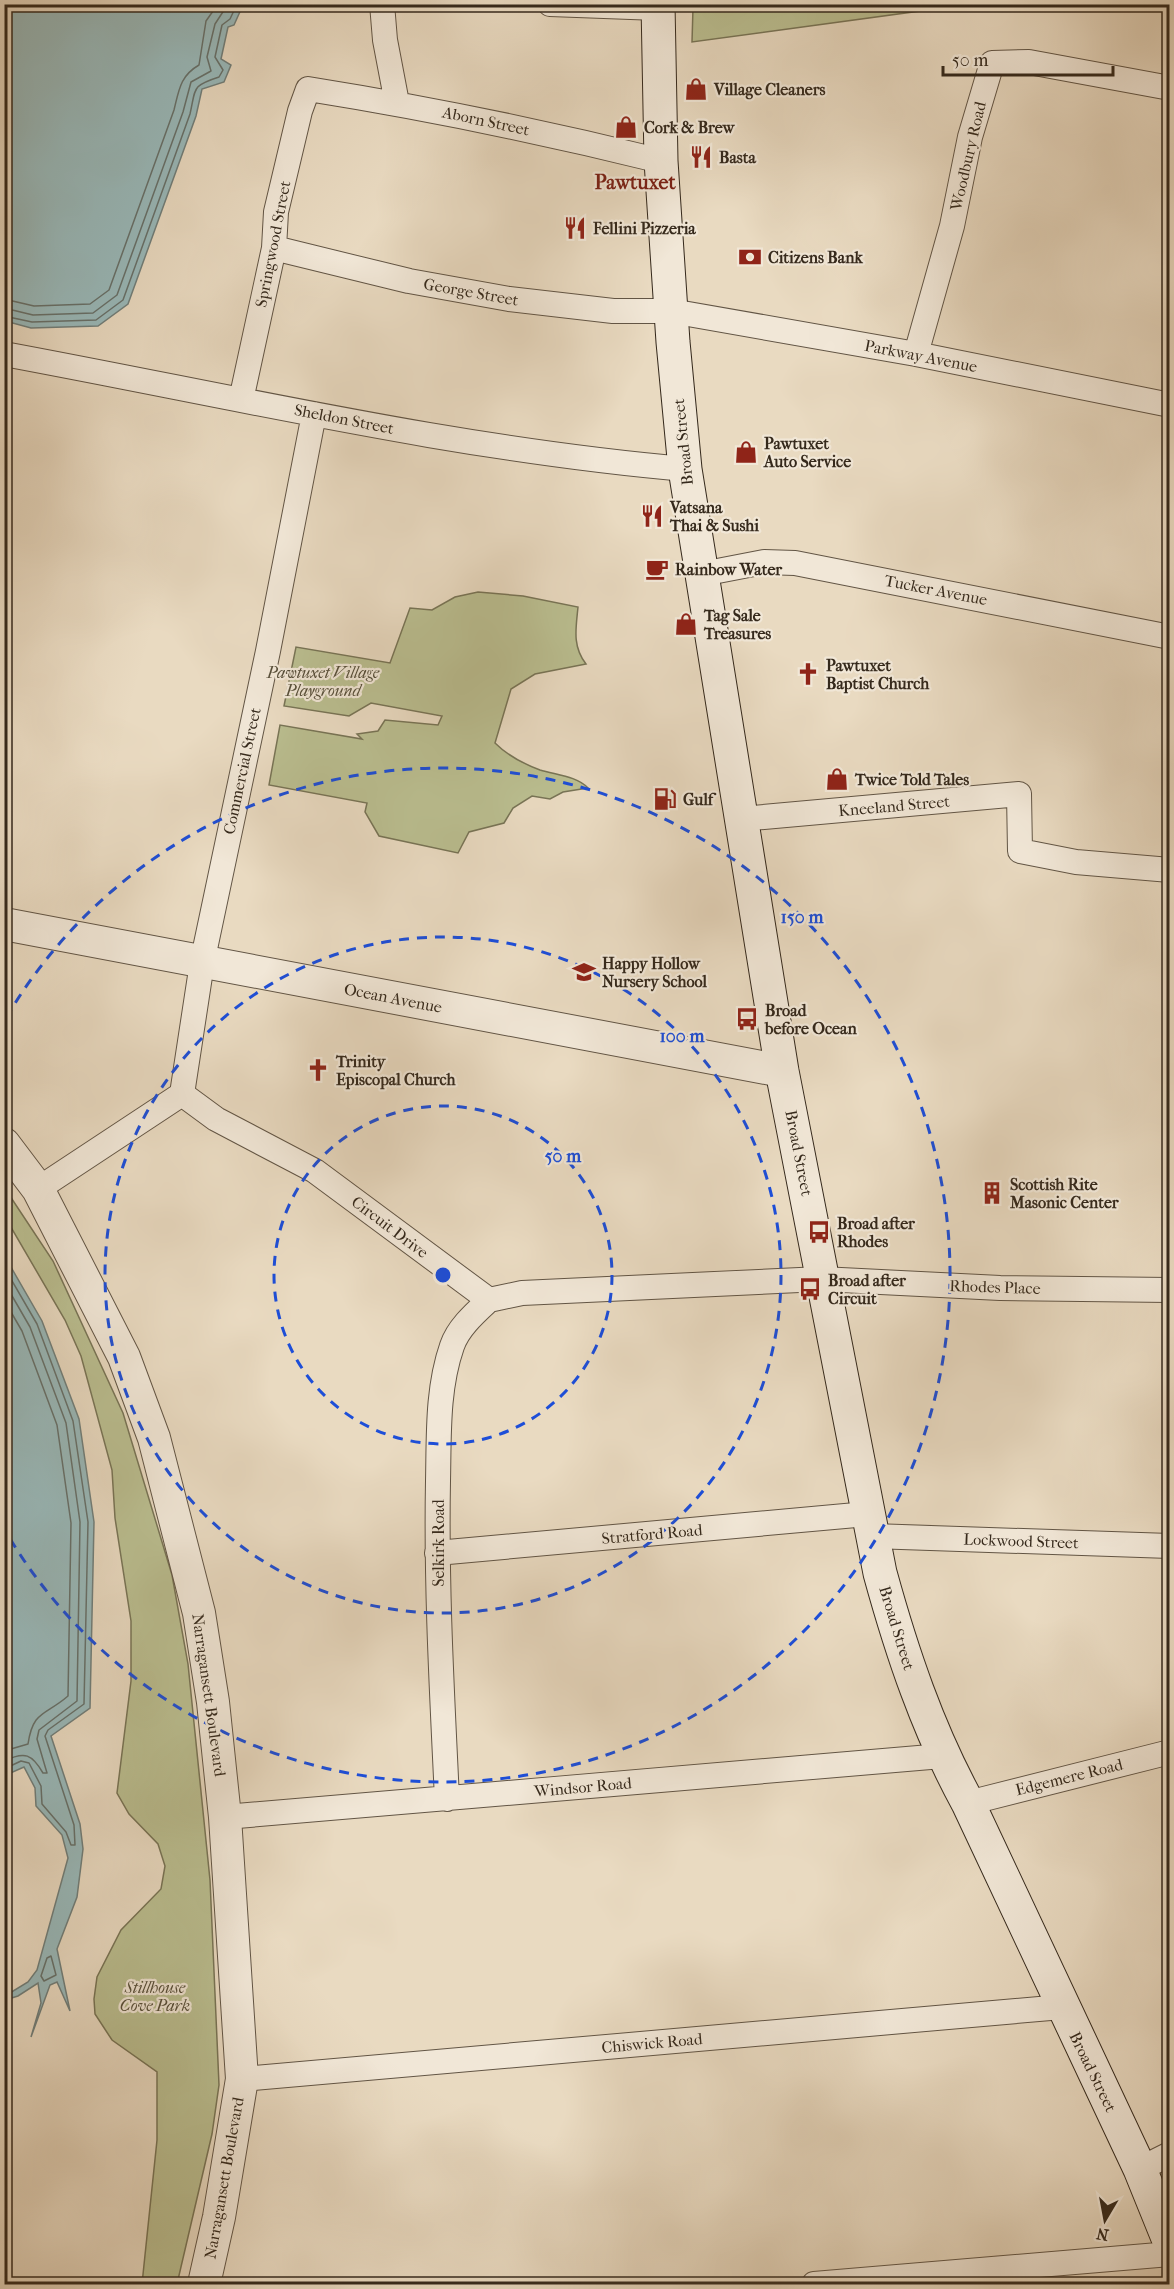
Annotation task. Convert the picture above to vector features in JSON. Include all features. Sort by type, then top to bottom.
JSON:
[{"type":"main road","name":"Broad Street","points":[[658,6],[661,161],[685,469],[782,1071],[870,1525],[903,1654],[942,1756],[968,1803],[1140,2169],[1170,2243]]},
{"type":"street","points":[[382,4],[384,40],[397,103]]},
{"type":"street","points":[[550,4],[658,6]]},
{"type":"street","name":"Woodbury Road","points":[[916,354],[952,226],[970,137],[992,63],[1029,62],[1170,88]]},
{"type":"street","name":"Aborn Street","points":[[308,89],[397,103],[565,137],[661,161]]},
{"type":"street","name":"Springwood Street","points":[[242,400],[274,248],[276,212],[300,111],[308,89]]},
{"type":"street","name":"George Street","points":[[274,248],[409,281],[508,299],[613,311],[671,311]]},
{"type":"street","name":"Parkway Avenue","points":[[671,311],[916,354],[1170,405]]},
{"type":"street","name":"Sheldon Street","points":[[4,354],[497,448],[586,460],[685,469]]},
{"type":"street","name":"Commercial Street","points":[[182,1094],[186,1051],[202,963],[268,651],[314,414]]},
{"type":"street","name":"Tucker Avenue","points":[[702,574],[764,562],[795,563],[1170,637]]},
{"type":"street","name":"Kneeland Street","points":[[741,819],[1019,794],[1020,851],[1076,862],[1170,870]]},
{"type":"street","name":"Ocean Avenue","points":[[4,924],[782,1071]]},
{"type":"street","points":[[38,1190],[182,1094]]},
{"type":"street","name":"Circuit Drive","points":[[182,1094],[216,1119],[315,1171],[489,1300]]},
{"type":"street","name":"Narragansett Boulevard","points":[[4,1144],[38,1190],[124,1357],[154,1438],[199,1613],[213,1702],[225,1817],[242,2079],[219,2217],[204,2284]]},
{"type":"street","points":[[489,1300],[522,1293],[821,1279]]},
{"type":"street","name":"Rhodes Place","points":[[821,1279],[1000,1288],[1170,1290]]},
{"type":"street","name":"Selkirk Road","points":[[447,1799],[437,1553],[440,1418],[444,1376],[453,1343],[469,1319],[489,1300]]},
{"type":"street","name":"Lockwood Street","points":[[870,1525],[1170,1546]]},
{"type":"street","name":"Stratford Road","points":[[437,1553],[870,1525]]},
{"type":"street","name":"Edgemere Road","points":[[968,1803],[1170,1752]]},
{"type":"street","name":"Windsor Road","points":[[225,1817],[942,1756]]},
{"type":"street","name":"Chiswick Road","points":[[242,2079],[1062,2007]]},
{"type":"street","points":[[1140,2169],[1170,2154]]},
{"type":"street","points":[[814,2284],[1170,2254]]},
{"type":"green space","points":[[759,4],[942,5],[942,8],[692,42],[693,8],[714,9]]},
{"type":"green space","name":"Pawtuxet Village Playground","points":[[478,592],[523,596],[578,607],[577,644],[586,664],[535,674],[511,689],[495,743],[528,765],[572,778],[588,788],[563,792],[550,799],[532,796],[513,808],[504,823],[469,832],[458,853],[379,836],[365,812],[367,803],[269,785],[280,725],[362,739],[357,734],[378,731],[385,720],[438,725],[442,716],[371,703],[349,716],[284,706],[296,647],[390,663],[410,608],[432,610],[455,597]]},
{"type":"green space","name":"Stillhouse Cove Park","points":[[4,1187],[53,1261],[123,1413],[172,1575],[188,1664],[210,1880],[219,2085],[212,2134],[177,2284],[142,2284],[157,2140],[157,2072],[112,2040],[95,2014],[94,1999],[97,1977],[121,1930],[161,1889],[165,1866],[158,1844],[129,1814],[117,1793],[131,1681],[131,1621],[115,1518],[112,1470],[81,1356],[65,1320],[5,1217]]},
{"type":"water","points":[[694,4],[759,5],[714,9],[693,8]]},
{"type":"water","points":[[4,5],[243,5],[234,25],[228,27],[221,59],[231,65],[224,82],[202,89],[196,116],[128,304],[98,326],[31,328],[5,321]]},
{"type":"water","points":[[4,1255],[42,1321],[79,1419],[94,1522],[90,1708],[51,1736],[80,1824],[83,1849],[77,1897],[57,1949],[70,2011],[57,1982],[50,1985],[31,2037],[41,2003],[38,1983],[18,1996],[5,2000],[5,1996],[28,1982],[37,1970],[68,1858],[62,1835],[36,1806],[35,1788],[24,1767],[8,1774],[5,1780]]},
{"type":"place","name":"Village Cleaners","points":[[696,89]]},
{"type":"place","name":"Cork & Brew","points":[[626,127]]},
{"type":"place","name":"Basta","points":[[701,157]]},
{"type":"place","name":"Fellini Pizzeria","points":[[575,228]]},
{"type":"place","name":"Citizens Bank","points":[[750,257]]},
{"type":"place","name":"Pawtuxet Auto Service","points":[[746,452]]},
{"type":"place","name":"Vatsana Thai & Sushi","points":[[652,516]]},
{"type":"place","name":"Rainbow Water","points":[[657,569]]},
{"type":"place","name":"Tag Sale Treasures","points":[[686,624]]},
{"type":"place","name":"Pawtuxet Baptist Church","points":[[808,674]]},
{"type":"place","name":"Twice Told Tales","points":[[837,779]]},
{"type":"place","name":"Gulf","points":[[665,799]]},
{"type":"place","name":"Happy Hollow Nursery School","points":[[584,972]]},
{"type":"place","name":"Broad before Ocean","points":[[747,1019]]},
{"type":"place","name":"Trinity Episcopal Church","points":[[318,1070]]},
{"type":"place","name":"Scottish Rite Masonic Center","points":[[992,1193]]},
{"type":"place","name":"Broad after Rhodes","points":[[819,1232]]},
{"type":"place","name":"Broad after Circuit","points":[[810,1289]]},
{"type":"district","name":"Pawtuxet","points":[[635,182]]}]
